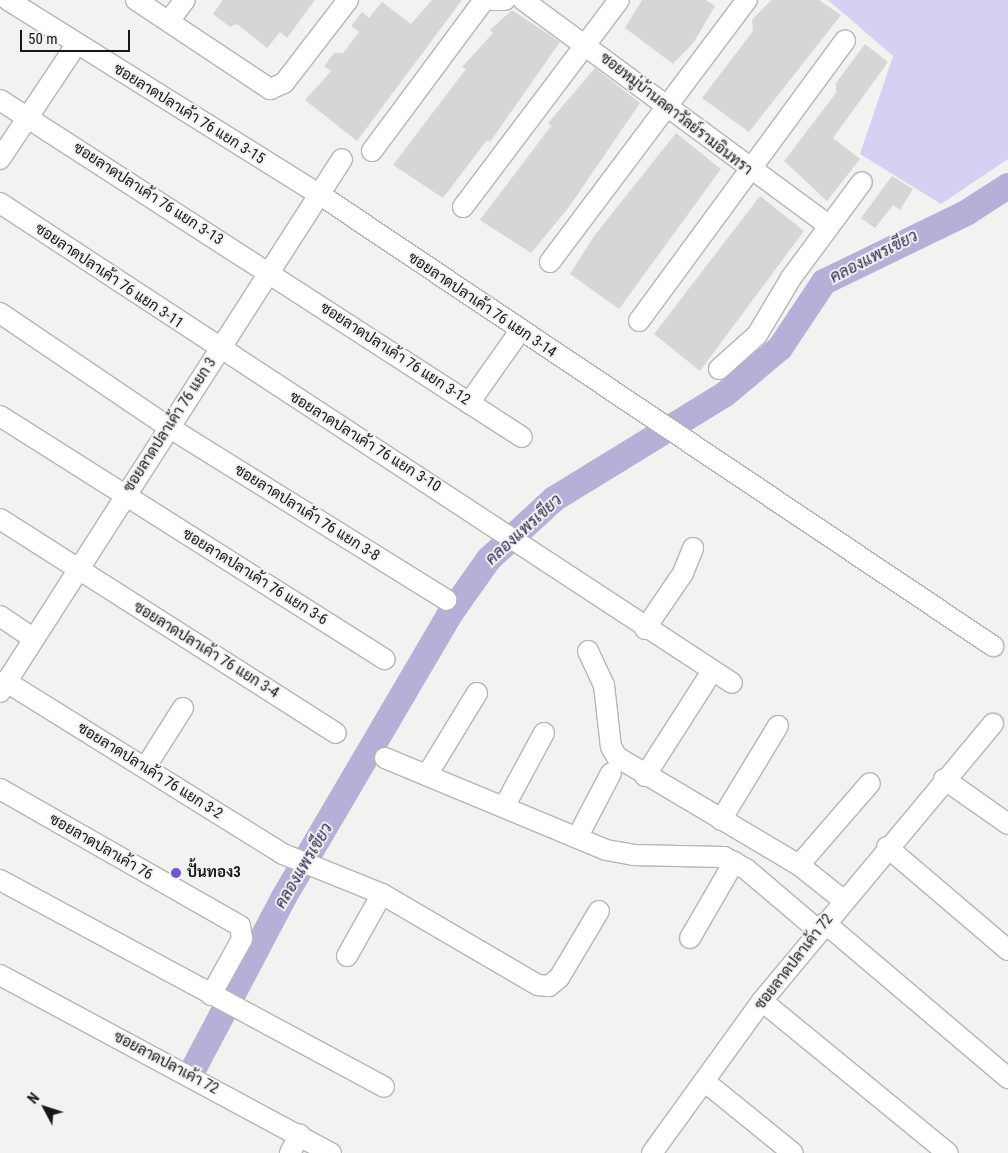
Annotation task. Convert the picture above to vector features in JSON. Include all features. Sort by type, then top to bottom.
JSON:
[{"type":"street","name":"ซอยลาดปลาเค้า 76 แยก 3-15","points":[[8,0],[76,45],[319,194]]},
{"type":"street","points":[[136,0],[170,21],[264,86],[276,88],[348,0]]},
{"type":"street","points":[[170,21],[185,0]]},
{"type":"street","points":[[372,152],[484,0]]},
{"type":"street","points":[[492,0],[505,0]]},
{"type":"street","name":"ซอยหมู่บ้านลดาวัลย์รามอินทรา","points":[[523,0],[669,104],[750,171],[830,226]]},
{"type":"street","points":[[463,206],[619,0]]},
{"type":"street","points":[[550,262],[747,0]]},
{"type":"street","points":[[639,321],[845,41]]},
{"type":"street","points":[[0,159],[76,45]]},
{"type":"street","name":"ซอยลาดปลาเค้า 76 แยก 3-13","points":[[0,100],[268,271]]},
{"type":"street","name":"ซอยลาดปลาเค้า 76 แยก 3","points":[[3,686],[168,426],[342,159]]},
{"type":"street","points":[[719,369],[757,334],[791,278],[862,182]]},
{"type":"street","name":"ซอยลาดปลาเค้า 76 แยก 3-14","points":[[319,194],[654,420],[678,439],[993,646]]},
{"type":"street","name":"ซอยลาดปลาเค้า 76 แยก 3-11","points":[[0,202],[219,350]]},
{"type":"street","name":"ซอยลาดปลาเค้า 76 แยก 3-12","points":[[268,271],[522,438]]},
{"type":"street","name":"ซอยลาดปลาเค้า 76 แยก 3-8","points":[[0,313],[168,426],[446,600]]},
{"type":"street","points":[[469,402],[520,331]]},
{"type":"street","name":"ซอยลาดปลาเค้า 76 แยก 3-10","points":[[219,350],[517,540],[645,629],[732,683]]},
{"type":"street","name":"ซอยลาดปลาเค้า 76 แยก 3-6","points":[[0,416],[385,659]]},
{"type":"street","name":"ซอยลาดปลาเค้า 76 แยก 3-4","points":[[0,519],[336,733]]},
{"type":"street","points":[[645,629],[683,573],[693,548]]},
{"type":"street","points":[[0,616],[33,638]]},
{"type":"street","points":[[588,651],[604,685],[611,747],[645,776],[799,865],[843,900]]},
{"type":"street","points":[[645,776],[707,679]]},
{"type":"street","name":"ซอยลาดปลาเค้า 76 แยก 3-2","points":[[3,686],[145,768],[295,860],[382,894],[538,985],[549,986],[559,978],[599,911]]},
{"type":"street","points":[[427,775],[477,693]]},
{"type":"street","points":[[145,768],[184,708]]},
{"type":"street","name":"ซอยลาดปลาเค้า 72","points":[[652,1153],[762,1001],[887,846],[993,724]]},
{"type":"street","points":[[721,820],[778,726]]},
{"type":"street","points":[[504,807],[544,733]]},
{"type":"street","points":[[385,758],[620,854],[712,855],[734,862],[822,927],[1008,1078]]},
{"type":"street","points":[[577,838],[610,773]]},
{"type":"street","points":[[944,779],[1008,824]]},
{"type":"street","points":[[799,865],[870,783]]},
{"type":"street","name":"ซอยลาดปลาเค้า 76","points":[[0,789],[240,926],[242,939],[224,1001]]},
{"type":"street","points":[[887,846],[1008,950]]},
{"type":"street","points":[[690,938],[734,862]]},
{"type":"street","points":[[0,880],[384,1087]]},
{"type":"street","points":[[347,956],[382,894]]},
{"type":"street","name":"ซอยลาดปลาเค้า 72","points":[[0,975],[300,1134],[331,1153]]},
{"type":"street","points":[[762,1001],[948,1153]]},
{"type":"street","points":[[704,1081],[793,1153]]},
{"type":"street","points":[[290,1153],[300,1134]]},
{"type":"shaded area","points":[[828,0],[1008,0],[1008,159],[941,204],[860,154],[893,56]]},
{"type":"building","points":[[223,0],[315,0],[287,38],[280,32],[267,48],[237,24],[230,27],[213,14]]},
{"type":"building","points":[[432,0],[462,0],[357,141],[305,100],[331,71],[324,66],[334,53],[343,53],[359,32],[351,26],[362,12],[369,18],[382,2],[411,24]]},
{"type":"building","points":[[642,0],[706,0],[715,6],[694,42],[673,64],[625,28]]},
{"type":"building","points":[[771,0],[819,0],[841,15],[749,132],[702,98],[753,31],[752,20]]},
{"type":"building","points":[[512,10],[560,42],[490,142],[487,140],[443,198],[393,165],[466,69],[462,67],[493,33],[490,30]]},
{"type":"building","points":[[865,44],[888,62],[833,138],[860,159],[827,201],[784,161],[836,93],[836,83]]},
{"type":"building","points":[[595,68],[640,103],[569,207],[531,253],[480,220],[551,126],[548,123]]},
{"type":"building","points":[[676,133],[721,169],[619,309],[570,274],[594,236]]},
{"type":"building","points":[[892,176],[913,189],[900,210],[893,205],[875,228],[861,218]]},
{"type":"building","points":[[760,196],[804,231],[700,371],[654,334]]},
{"type":"waterway","name":"คลองแพรเขียว","points":[[195,1066],[284,897],[450,614],[489,559],[554,499],[724,395],[780,348],[824,282],[966,213],[1008,186]]},
{"type":"place","name":"ปั้นทอง3","points":[[176,873]]}]
